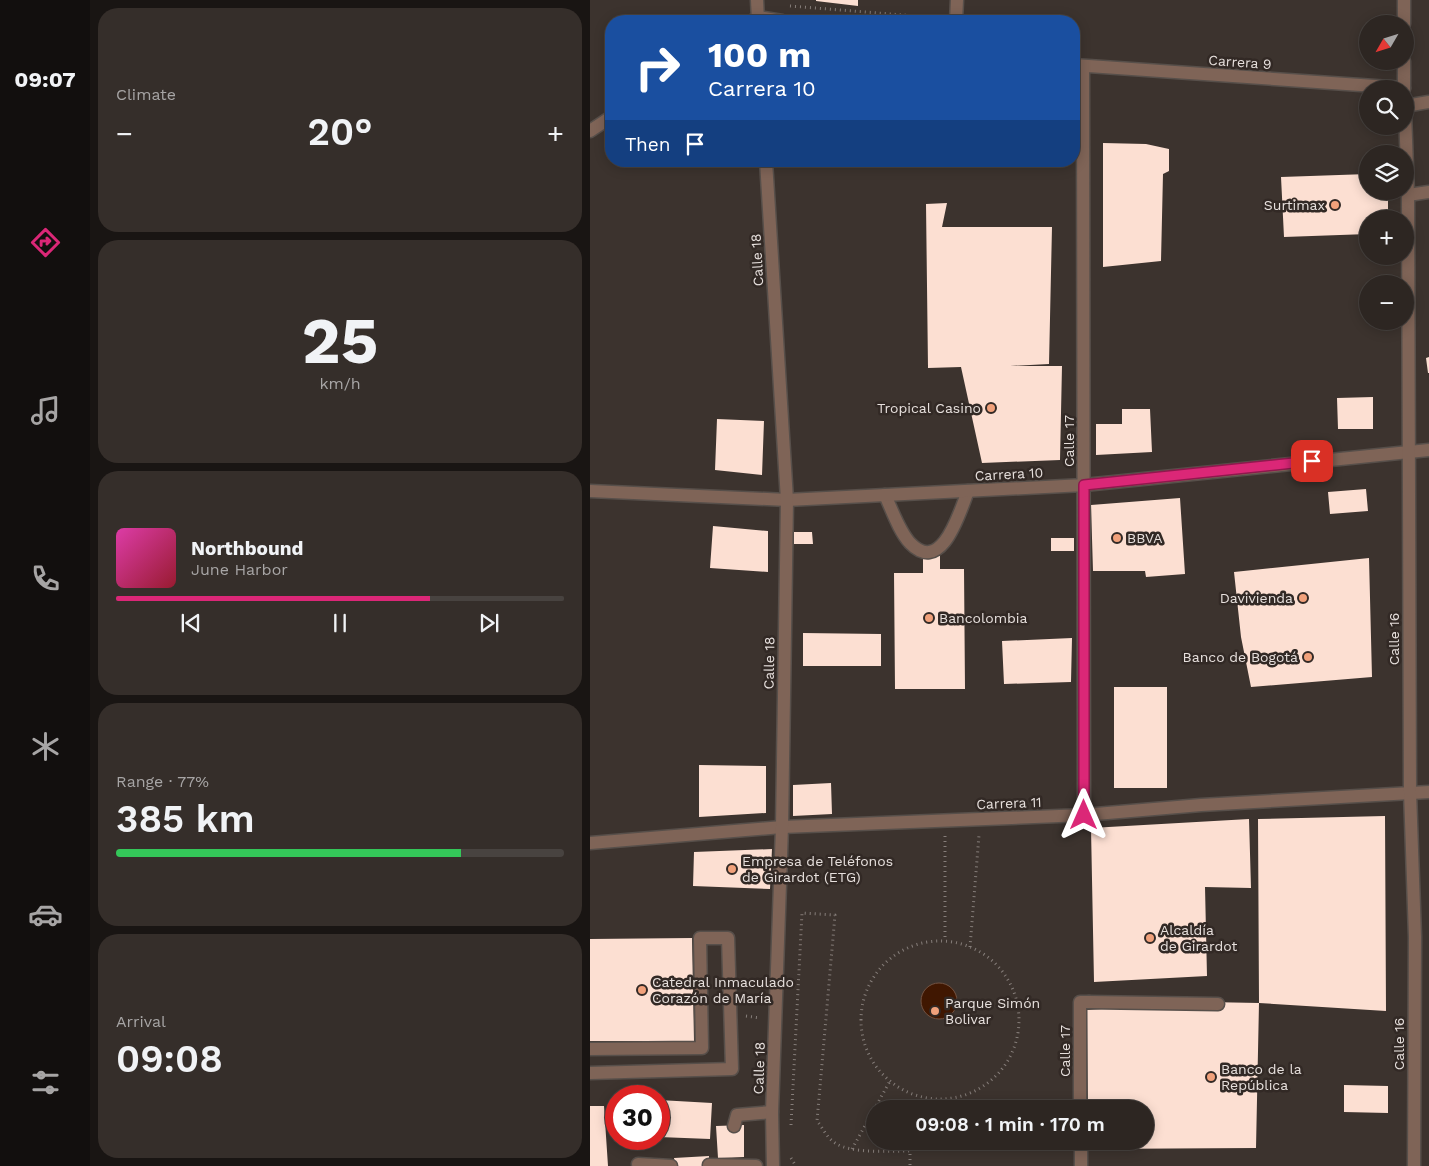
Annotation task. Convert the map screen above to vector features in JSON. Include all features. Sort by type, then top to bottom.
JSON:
[{"type":"street","points":[[756,15],[757,0]]},
{"type":"street","points":[[956,15],[957,0]]},
{"type":"street","points":[[1404,0],[1404,15]]},
{"type":"street","name":"Carrera 9","points":[[1080,65],[1359,85]]},
{"type":"street","points":[[1414,104],[1429,102]]},
{"type":"street","points":[[590,131],[605,121]]},
{"type":"street","name":"Calle 18","points":[[766,167],[787,500],[782,827],[772,1112],[773,1166]]},
{"type":"street","name":"Calle 17","points":[[1079,167],[1084,485],[1084,815]]},
{"type":"street","points":[[1414,194],[1429,192]]},
{"type":"street","name":"Calle 16","points":[[1408,200],[1410,792],[1415,937],[1414,1166]]},
{"type":"street","name":"Carrera 10","points":[[590,491],[787,500],[1084,485],[1429,450]]},
{"type":"street","points":[[885,495],[911,544],[923,551],[930,551],[943,545],[954,527],[968,491]]},
{"type":"street","name":"Carrera 11","points":[[590,843],[782,827],[1084,815],[1201,804],[1429,792]]},
{"type":"street","points":[[590,1049],[702,1048],[700,938],[728,938],[732,1069],[590,1073]]},
{"type":"street","name":"Calle 17","points":[[1080,1100],[1080,1002],[1218,1004]]},
{"type":"street","points":[[734,1126],[737,1114],[772,1112]]},
{"type":"street","points":[[1081,1150],[1081,1166]]},
{"type":"street","points":[[638,1161],[671,1166]]},
{"type":"street","points":[[709,1165],[735,1161],[756,1166]]},
{"type":"path","points":[[785,5],[906,15]]},
{"type":"path","points":[[970,947],[980,819]]},
{"type":"path","points":[[945,821],[946,941]]},
{"type":"path","points":[[791,1126],[802,913],[835,915],[817,1121],[836,1144],[852,1149],[910,1151],[910,1166]]},
{"type":"path","points":[[931,941],[946,941],[970,947],[984,954],[1002,971],[1014,992],[1020,1023],[1018,1039],[1012,1054],[1004,1068],[993,1080],[966,1096],[934,1099],[918,1096],[903,1090],[890,1081],[872,1060],[866,1046],[861,1018],[862,1004],[867,990],[873,978],[882,967],[904,949],[931,941]]},
{"type":"path","points":[[852,1149],[890,1081]]},
{"type":"path","points":[[790,1155],[796,1166]]},
{"type":"shaded area","points":[[939,983],[946,984],[952,988],[956,994],[956,1008],[952,1014],[946,1018],[939,1019],[932,1018],[926,1014],[922,1008],[921,1001],[922,994],[926,988],[932,984]]},
{"type":"building","points":[[858,0],[858,6],[816,1]]},
{"type":"building","points":[[1103,143],[1146,144],[1169,149],[1169,171],[1163,174],[1161,261],[1103,267]]},
{"type":"building","name":"Surtimax","points":[[1359,174],[1359,200],[1388,200],[1388,210],[1359,210],[1359,234],[1284,237],[1281,177]]},
{"type":"building","points":[[947,203],[942,227],[1052,227],[1049,364],[1010,366],[1062,366],[1060,460],[982,463],[961,367],[928,368],[926,204]]},
{"type":"building","points":[[1429,357],[1429,373],[1428,373],[1426,358]]},
{"type":"building","points":[[1373,397],[1373,429],[1338,429],[1337,398]]},
{"type":"building","points":[[1122,409],[1150,409],[1152,452],[1096,455],[1096,424],[1122,424]]},
{"type":"building","points":[[717,419],[764,421],[762,475],[715,470]]},
{"type":"building","points":[[1366,489],[1368,511],[1330,514],[1328,492]]},
{"type":"building","points":[[1180,498],[1185,574],[1146,577],[1145,571],[1093,571],[1091,505]]},
{"type":"building","points":[[713,526],[768,531],[768,572],[710,568]]},
{"type":"building","points":[[794,532],[812,532],[813,544],[794,544]]},
{"type":"building","points":[[1051,538],[1074,538],[1074,551],[1051,551]]},
{"type":"building","name":"Bancolombia","points":[[923,556],[940,556],[940,569],[964,569],[965,689],[895,689],[894,573],[923,573]]},
{"type":"building","points":[[1369,558],[1372,677],[1251,687],[1241,637],[1234,572]]},
{"type":"building","points":[[803,633],[881,634],[881,666],[803,666]]},
{"type":"building","points":[[1072,638],[1071,682],[1004,684],[1002,641]]},
{"type":"building","points":[[1114,687],[1167,687],[1167,788],[1114,788]]},
{"type":"building","points":[[699,765],[766,766],[766,813],[699,817]]},
{"type":"building","points":[[831,783],[832,814],[793,816],[793,785]]},
{"type":"building","points":[[1385,816],[1386,1011],[1259,1003],[1258,819]]},
{"type":"building","name":"Alcaldía de Girardot","points":[[1249,819],[1251,888],[1205,887],[1207,976],[1094,982],[1091,828]]},
{"type":"building","name":"Empresa de Teléfonos de Girardot (ETG)","points":[[772,849],[770,889],[693,886],[694,852]]},
{"type":"building","name":"Catedral Inmaculado Corazón de María","points":[[692,938],[694,1041],[590,1041],[590,939]]},
{"type":"building","name":"Banco de la República","points":[[1207,1002],[1259,1003],[1256,1148],[1154,1149],[1154,1100],[1088,1100],[1087,1010]]},
{"type":"building","points":[[1344,1085],[1388,1086],[1388,1113],[1344,1112]]},
{"type":"building","points":[[670,1101],[712,1103],[710,1139],[670,1137]]},
{"type":"building","points":[[590,1106],[604,1106],[605,1150],[607,1150],[608,1166],[590,1166]]},
{"type":"building","points":[[744,1125],[744,1157],[718,1158],[716,1126]]},
{"type":"building","points":[[709,1156],[709,1166],[675,1166],[674,1158]]},
{"type":"place","name":"Surtimax","points":[[1335,205]]},
{"type":"place","name":"Tropical Casino","points":[[991,408]]},
{"type":"place","name":"BBVA","points":[[1117,538]]},
{"type":"place","name":"Davivienda","points":[[1303,598]]},
{"type":"place","name":"Bancolombia","points":[[929,618]]},
{"type":"place","name":"Banco de Bogotá","points":[[1308,657]]},
{"type":"place","name":"Empresa de Teléfonos de Girardot (ETG)","points":[[732,869]]},
{"type":"place","name":"Alcaldía de Girardot","points":[[1150,938]]},
{"type":"place","name":"Catedral Inmaculado Corazón de María","points":[[642,990]]},
{"type":"place","name":"Parque Simón Bolivar","points":[[935,1011]]},
{"type":"place","name":"Banco de la República","points":[[1211,1077]]},
{"type":"route","points":[[1084,815],[1084,485],[1312,461]]}]
